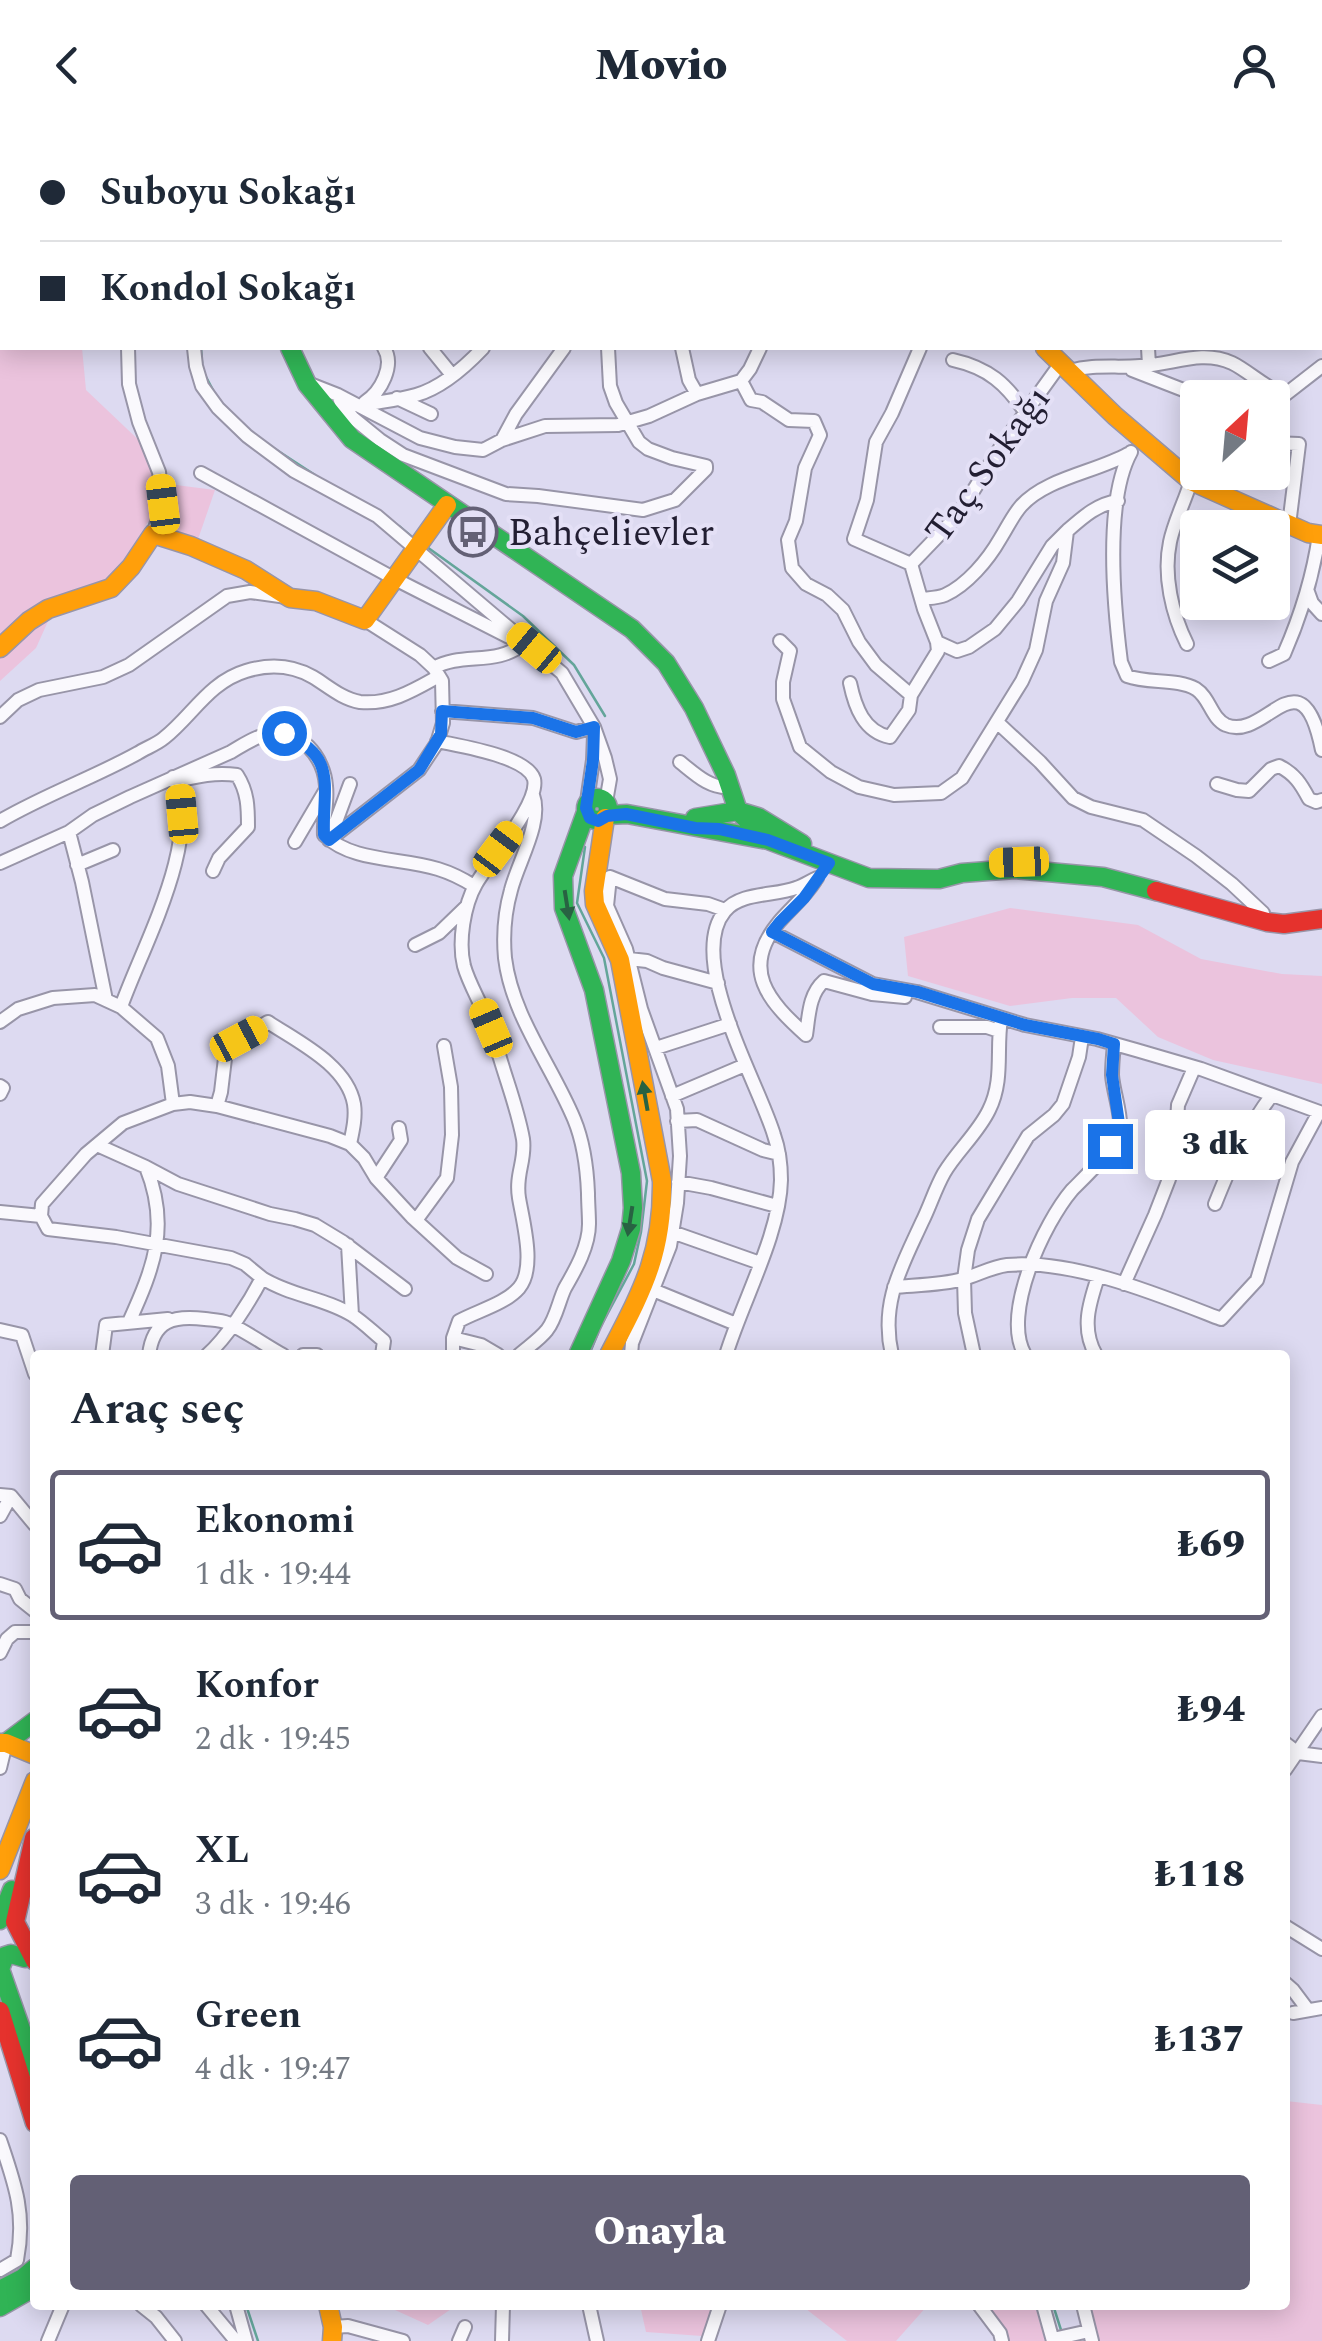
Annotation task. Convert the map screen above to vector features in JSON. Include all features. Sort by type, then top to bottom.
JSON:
[{"type":"main road","points":[[291,350],[308,384],[352,438],[632,629],[666,663],[694,708],[738,811],[768,840]]},
{"type":"main road","points":[[1048,350],[1136,445],[1180,473]]},
{"type":"main road","points":[[1211,490],[1254,510]]},
{"type":"main road","points":[[0,648],[48,609],[111,588],[153,534],[246,570],[290,598],[316,601],[365,620],[447,504]]},
{"type":"main road","points":[[1290,525],[1320,535]]},
{"type":"main road","points":[[730,787],[758,817]]},
{"type":"main road","points":[[718,822],[730,787]]},
{"type":"main road","points":[[600,810],[695,828],[733,820],[738,811]]},
{"type":"main road","points":[[600,810],[595,904],[620,960],[662,1181],[663,1214],[648,1279],[612,1350]]},
{"type":"main road","points":[[580,1350],[619,1264],[634,1200],[594,990],[564,908],[564,876],[600,810]]},
{"type":"main road","points":[[738,811],[780,828],[823,867]]},
{"type":"main road","points":[[718,822],[768,840],[823,867],[869,878],[939,880],[962,873],[1015,869],[1102,876],[1267,922],[1322,919]]},
{"type":"main road","points":[[909,879],[995,862],[1019,862],[1107,870],[1263,913],[1322,908]]},
{"type":"main road","points":[[3,1743],[30,1728]]},
{"type":"main road","points":[[3,1743],[30,1753]]},
{"type":"main road","points":[[0,1870],[30,1795]]},
{"type":"main road","points":[[30,1846],[0,1924],[30,1961]]},
{"type":"main road","points":[[30,1852],[14,1922],[30,1958]]},
{"type":"main road","points":[[30,1962],[11,1954],[5,1956],[0,1968],[30,2055]]},
{"type":"main road","points":[[0,2011],[30,2106]]},
{"type":"main road","points":[[0,2290],[30,2272]]},
{"type":"main road","points":[[0,2307],[30,2289]]},
{"type":"street","points":[[128,350],[129,384],[159,472],[163,504],[153,534]]},
{"type":"street","points":[[194,350],[202,386],[218,408],[248,436],[294,471],[420,543],[528,646],[562,673],[594,727],[605,758],[610,779],[600,810]]},
{"type":"street","points":[[359,406],[374,396],[381,385],[388,366],[385,350]]},
{"type":"street","points":[[432,350],[452,375]]},
{"type":"street","points":[[359,406],[419,394],[452,375],[480,350]]},
{"type":"street","points":[[502,440],[563,350]]},
{"type":"street","points":[[338,394],[353,418],[403,455],[506,494],[643,510],[668,504],[706,466],[672,458],[639,442],[610,386],[608,350]]},
{"type":"street","points":[[682,350],[697,394]]},
{"type":"street","points":[[308,384],[338,394],[420,438],[483,450],[545,426],[599,426],[648,416],[697,394],[741,381],[759,350]]},
{"type":"street","points":[[850,684],[864,722],[890,737],[909,710],[911,696],[938,651],[912,564],[854,539],[868,500],[876,442],[919,350]]},
{"type":"street","points":[[1148,350],[1149,365]]},
{"type":"street","points":[[1065,367],[1149,365],[1178,353],[1214,357],[1286,394],[1322,366]]},
{"type":"street","points":[[953,360],[970,364],[1008,387],[1026,413]]},
{"type":"street","points":[[1126,366],[1180,388]]},
{"type":"street","name":"Taç Sokağı","points":[[912,564],[958,515],[1026,413],[1065,367]]},
{"type":"street","points":[[741,381],[751,400],[762,402],[790,420],[814,421],[820,435],[804,468],[796,521],[788,540],[792,568],[806,584],[827,595],[843,610],[876,665],[911,696]]},
{"type":"street","points":[[397,398],[431,414]]},
{"type":"street","points":[[1290,444],[1299,444],[1290,517]]},
{"type":"street","points":[[1136,445],[1125,462],[1113,565],[1120,662],[1127,676],[1195,688],[1217,719],[1228,726],[1255,722],[1286,703],[1297,702],[1308,709],[1316,724],[1322,750]]},
{"type":"street","points":[[922,599],[943,596],[966,582],[1032,496],[1115,462],[1136,445]]},
{"type":"street","points":[[201,473],[528,646]]},
{"type":"street","points":[[1187,644],[1173,606],[1168,572],[1170,541],[1189,490]]},
{"type":"street","points":[[938,642],[957,650],[969,647],[995,629],[1067,530],[1090,512],[1118,501]]},
{"type":"street","points":[[1241,510],[1243,505]]},
{"type":"street","points":[[780,641],[790,651],[782,682],[783,699],[800,747],[831,772],[860,786],[894,795],[941,794],[962,778],[975,760],[1036,650],[1046,601],[1063,563],[1067,530]]},
{"type":"street","points":[[1269,661],[1284,654],[1308,592],[1320,535]]},
{"type":"street","points":[[0,718],[18,700],[39,690],[104,677],[129,666],[227,596],[250,592],[290,598]]},
{"type":"street","points":[[1308,592],[1312,604],[1322,614]]},
{"type":"street","points":[[329,840],[419,770],[441,734],[442,682],[436,672],[420,655],[365,620]]},
{"type":"street","points":[[0,821],[164,738],[214,689],[243,671],[284,666],[310,675],[356,702],[386,701],[404,695],[446,663],[502,655],[528,646]]},
{"type":"street","points":[[442,711],[533,718],[576,732],[594,727]]},
{"type":"street","points":[[998,723],[1073,798],[1091,807],[1142,820],[1208,865],[1263,913]]},
{"type":"street","points":[[594,727],[593,760],[600,810]]},
{"type":"street","points":[[0,862],[69,832],[93,815],[250,740],[284,733],[310,747],[324,774],[323,829],[329,840],[374,857],[436,868],[474,886]]},
{"type":"street","points":[[437,741],[502,757],[524,767],[535,784],[522,817],[474,886],[463,926],[464,965],[491,1028],[523,1141],[524,1154],[516,1182],[526,1241],[526,1273],[520,1287],[505,1298],[459,1321],[453,1350]]},
{"type":"street","points":[[680,762],[719,788],[730,787]]},
{"type":"street","points":[[1217,784],[1249,791],[1279,766],[1291,772],[1309,800],[1322,800]]},
{"type":"street","points":[[175,779],[223,773],[236,776],[244,786],[248,827],[219,858],[213,872]]},
{"type":"street","points":[[121,1007],[154,927],[177,853],[182,814],[175,779]]},
{"type":"street","points":[[329,840],[350,784]]},
{"type":"street","points":[[295,842],[326,788]]},
{"type":"street","points":[[525,1350],[550,1328],[588,1236],[589,1224],[583,1144],[520,1008],[506,960],[504,930],[510,893],[535,819],[532,795]]},
{"type":"street","points":[[69,832],[106,1000]]},
{"type":"street","points":[[77,865],[113,850]]},
{"type":"street","points":[[728,1350],[768,1245],[781,1179],[780,1154],[773,1131],[730,1024],[718,982],[713,962],[716,929],[725,910],[741,900],[798,888],[823,867]]},
{"type":"street","points":[[823,867],[804,898],[772,932],[760,956],[764,987],[776,1005],[806,1035],[811,998],[824,980],[872,994],[949,1001]]},
{"type":"street","points":[[631,1350],[670,1246],[680,1156],[672,1096],[641,1010],[629,960],[607,906],[610,877],[666,899],[725,910]]},
{"type":"street","points":[[416,945],[440,933],[467,906]]},
{"type":"street","points":[[772,932],[873,984],[949,1001],[1000,1025],[1114,1044],[1321,1112],[1292,1162],[1257,1280],[1221,1319],[1160,1294],[1041,1264],[1004,1266],[981,1270],[964,1279],[894,1287]]},
{"type":"street","points":[[629,960],[647,961],[718,982]]},
{"type":"street","points":[[0,1022],[18,1009],[53,998],[96,995],[121,1007],[157,1038],[168,1066],[173,1104]]},
{"type":"street","points":[[216,1106],[226,1050],[268,1022],[330,1066],[347,1084],[354,1107],[350,1144]]},
{"type":"street","points":[[656,1048],[730,1024]]},
{"type":"street","points":[[940,1027],[1000,1025]]},
{"type":"street","points":[[892,1350],[889,1323],[899,1268],[945,1170],[990,1110],[999,1086],[1000,1025]]},
{"type":"street","points":[[973,1350],[964,1313],[964,1279],[978,1219],[1028,1136],[1063,1104],[1082,1037]]},
{"type":"street","points":[[1022,1350],[1018,1314],[1031,1264],[1070,1193],[1120,1130],[1112,1075],[1114,1044]]},
{"type":"street","points":[[417,1219],[447,1178],[452,1135],[444,1046]]},
{"type":"street","points":[[672,1096],[746,1064]]},
{"type":"street","points":[[1124,1284],[1169,1179],[1178,1105],[1194,1068]]},
{"type":"street","points":[[0,1086],[4,1088],[0,1094]]},
{"type":"street","points":[[1215,1204],[1238,1146],[1272,1095]]},
{"type":"street","points":[[44,1223],[42,1204],[97,1145],[124,1123],[173,1104],[190,1102],[350,1144],[376,1178],[457,1258],[486,1274]]},
{"type":"street","points":[[651,1130],[697,1120],[780,1154]]},
{"type":"street","points":[[376,1178],[402,1140],[399,1128]]},
{"type":"street","points":[[97,1145],[178,1184],[315,1226],[348,1245],[405,1288]]},
{"type":"street","points":[[129,1322],[145,1287],[160,1226],[146,1167]]},
{"type":"street","points":[[678,1182],[777,1206]]},
{"type":"street","points":[[0,1212],[231,1258],[277,1287],[352,1315],[384,1341],[383,1350]]},
{"type":"street","points":[[672,1232],[760,1263]]},
{"type":"street","points":[[348,1245],[352,1315]]},
{"type":"street","points":[[1093,1350],[1089,1343],[1088,1308],[1098,1277]]},
{"type":"street","points":[[211,1350],[262,1278]]},
{"type":"street","points":[[653,1290],[736,1324]]},
{"type":"street","points":[[103,1350],[106,1325],[191,1317],[225,1321],[274,1350]]},
{"type":"street","points":[[149,1350],[162,1324],[171,1319]]},
{"type":"street","points":[[0,1330],[22,1335],[30,1359]]},
{"type":"street","points":[[454,1338],[490,1350]]},
{"type":"street","points":[[0,1516],[5,1496],[30,1520]]},
{"type":"street","points":[[0,1584],[15,1589],[30,1608]]},
{"type":"street","points":[[0,1653],[6,1639],[15,1632],[30,1632]]},
{"type":"street","points":[[1290,1763],[1322,1716]]},
{"type":"street","points":[[0,1768],[3,1743]]},
{"type":"street","points":[[1290,1747],[1298,1753],[1322,1756]]},
{"type":"street","points":[[22,1884],[30,1868]]},
{"type":"street","points":[[1290,1929],[1322,1948]]},
{"type":"street","points":[[1290,1988],[1308,2010]]},
{"type":"street","points":[[0,2140],[18,2193],[22,2232],[17,2260],[0,2270]]},
{"type":"street","points":[[48,2341],[61,2310]]},
{"type":"street","points":[[147,2310],[175,2341]]},
{"type":"street","points":[[210,2310],[236,2341]]},
{"type":"street","points":[[237,2310],[246,2341]]},
{"type":"street","points":[[502,2341],[503,2310]]},
{"type":"street","points":[[590,2310],[597,2341]]},
{"type":"street","points":[[708,2341],[718,2310]]},
{"type":"street","points":[[983,2310],[1002,2341]]},
{"type":"street","points":[[1045,2310],[1055,2339],[1087,2335],[1083,2310]]},
{"type":"street","points":[[333,2334],[348,2326],[403,2341]]},
{"type":"street","points":[[459,2341],[466,2327]]},
{"type":"shaded area","points":[[0,350],[82,350],[86,390],[145,446],[168,484],[215,490],[196,545],[148,522],[109,585],[58,599],[36,648],[0,681]]},
{"type":"shaded area","points":[[1010,908],[1138,925],[1201,959],[1282,974],[1322,976],[1322,1084],[1213,1060],[1158,1037],[1116,998],[1072,998],[1010,1006],[908,976],[904,937]]},
{"type":"shaded area","points":[[1290,2101],[1322,2105],[1322,2341],[1096,2341],[1087,2310],[1290,2310]]},
{"type":"shaded area","points":[[395,2310],[450,2310],[428,2325]]},
{"type":"shaded area","points":[[641,2310],[724,2310],[716,2337],[646,2332]]},
{"type":"shaded area","points":[[807,2310],[924,2310],[896,2341],[847,2341]]},
{"type":"shaded area","points":[[974,2310],[1036,2310],[1045,2341],[1007,2341]]},
{"type":"waterway","points":[[201,350],[202,363]]},
{"type":"waterway","points":[[205,375],[213,390]]},
{"type":"waterway","points":[[272,447],[315,475]]},
{"type":"waterway","points":[[399,526],[412,537]]},
{"type":"waterway","points":[[427,547],[523,616],[574,665],[605,716]]},
{"type":"waterway","points":[[585,847],[577,903],[604,958],[647,1181],[634,1264],[601,1326]]},
{"type":"waterway","points":[[591,1350],[598,1333]]},
{"type":"waterway","points":[[248,2310],[258,2341]]},
{"type":"waterway","points":[[1055,2310],[1061,2330]]},
{"type":"traffic: fast","points":[[291,350],[307,384],[352,439],[632,629],[666,663],[694,708],[726,775],[738,811],[766,838]]},
{"type":"traffic: fast","points":[[593,798],[601,798],[608,809],[601,820],[593,820],[586,813],[586,805],[593,798]]},
{"type":"traffic: fast","points":[[695,818],[738,811],[758,817],[802,844]]},
{"type":"traffic: fast","points":[[580,1350],[621,1261],[633,1208],[631,1173],[594,990],[564,908],[563,876],[586,812]]},
{"type":"traffic: fast","points":[[607,815],[627,814],[768,840],[869,878],[939,879],[1015,869],[1103,877],[1156,891]]},
{"type":"traffic: fast","points":[[6,1743],[30,1725]]},
{"type":"traffic: fast","points":[[0,1920],[12,1890]]},
{"type":"traffic: fast","points":[[25,1958],[5,1956],[0,1969],[30,2055]]},
{"type":"traffic: fast","points":[[0,2290],[30,2272]]},
{"type":"traffic: fast","points":[[0,2307],[30,2290]]},
{"type":"traffic: slow","points":[[1047,350],[1115,416],[1191,481],[1308,533],[1322,535]]},
{"type":"traffic: slow","points":[[0,648],[48,609],[111,588],[153,534],[246,570],[290,598],[316,601],[365,620],[447,505]]},
{"type":"traffic: slow","points":[[605,818],[595,904],[620,960],[662,1181],[654,1252],[641,1291],[612,1350]]},
{"type":"traffic: slow","points":[[0,1743],[30,1753]]},
{"type":"traffic: slow","points":[[0,1870],[30,1794]]},
{"type":"traffic: slow","points":[[329,2310],[332,2341]]},
{"type":"traffic: jam","points":[[1156,891],[1267,922],[1322,919]]},
{"type":"traffic: jam","points":[[30,1856],[15,1922],[30,1951]]},
{"type":"traffic: jam","points":[[0,2011],[30,2107]]},
{"type":"place","name":"Bahçelievler","points":[[473,532]]},
{"type":"route","points":[[284,733],[310,747],[319,760],[326,788],[323,829],[329,840],[419,770],[441,734],[442,711],[533,718],[576,732],[594,727],[586,808],[590,818],[598,821],[626,814],[719,829],[768,840],[829,863],[804,898],[772,932],[873,984],[918,992],[1002,1019],[1114,1044],[1112,1075],[1120,1130],[1110,1146]]}]
